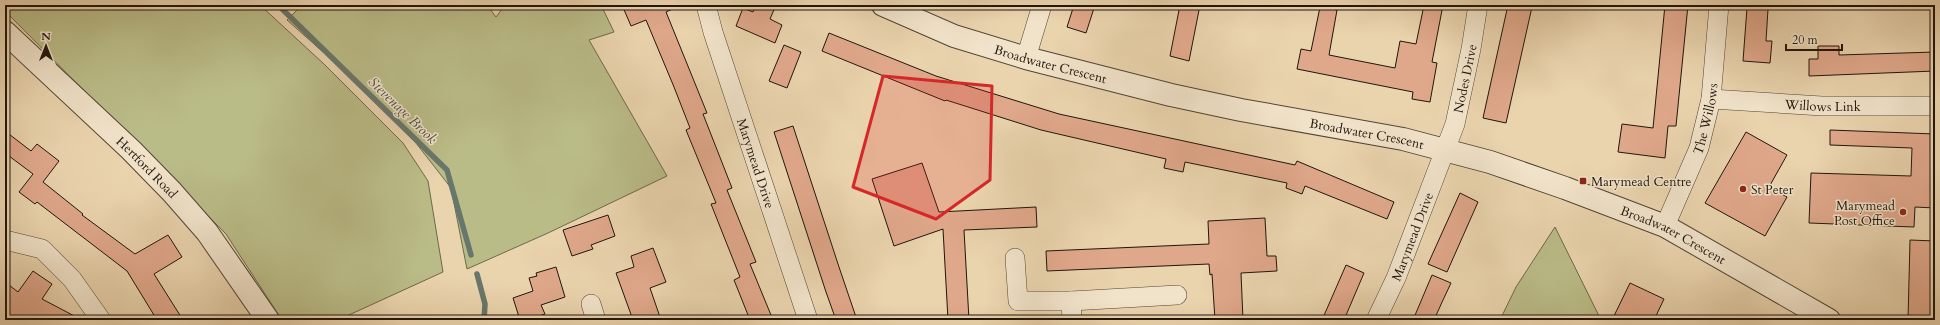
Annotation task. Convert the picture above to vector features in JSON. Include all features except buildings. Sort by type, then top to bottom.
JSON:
[{"type":"street","name":"Marymead Drive","points":[[706,5],[713,32],[808,320]]},
{"type":"street","name":"Broadwater Crescent","points":[[883,5],[954,36],[1026,58],[1241,110],[1396,138],[1490,162],[1565,188],[1665,226],[1829,320]]},
{"type":"street","points":[[1026,58],[1042,5]]},
{"type":"street","name":"Nodes Drive","points":[[1446,151],[1455,124],[1472,49],[1478,5]]},
{"type":"street","name":"The Willows","points":[[1665,226],[1684,187],[1699,148],[1711,99],[1719,5]]},
{"type":"street","name":"Hertford Road","points":[[5,32],[131,150],[172,192],[207,232],[268,320]]},
{"type":"street","name":"Willows Link","points":[[1711,99],[1822,106],[1935,106]]},
{"type":"street","name":"Marymead Drive","points":[[1376,320],[1396,278],[1446,151]]},
{"type":"street","points":[[5,240],[42,249],[72,279],[101,320]]},
{"type":"street","points":[[1015,258],[1018,301],[1071,301],[1177,295]]},
{"type":"street","points":[[1071,301],[1072,320]]},
{"type":"highlighted area","points":[[883,76],[992,86],[990,180],[936,219],[853,187]]},
{"type":"green space","points":[[5,5],[260,5],[325,65],[403,143],[428,181],[443,272],[338,320],[282,320],[226,234],[5,11]]},
{"type":"green space","points":[[302,5],[487,5],[496,17],[505,5],[601,5],[614,32],[589,40],[667,176],[548,233],[467,269],[451,188],[416,143],[341,68],[287,20]]},
{"type":"green space","points":[[1555,227],[1601,320],[1500,320],[1516,287]]},
{"type":"waterway","name":"Stevenage Brook","points":[[278,5],[447,170],[471,255]]},
{"type":"waterway","name":"Stevenage Brook","points":[[477,274],[485,304],[484,320]]},
{"type":"place","name":"Marymead Centre","points":[[1583,181]]},
{"type":"place","name":"St Peter","points":[[1743,189]]},
{"type":"place","name":"Marymead Post Office","points":[[1903,212]]}]
